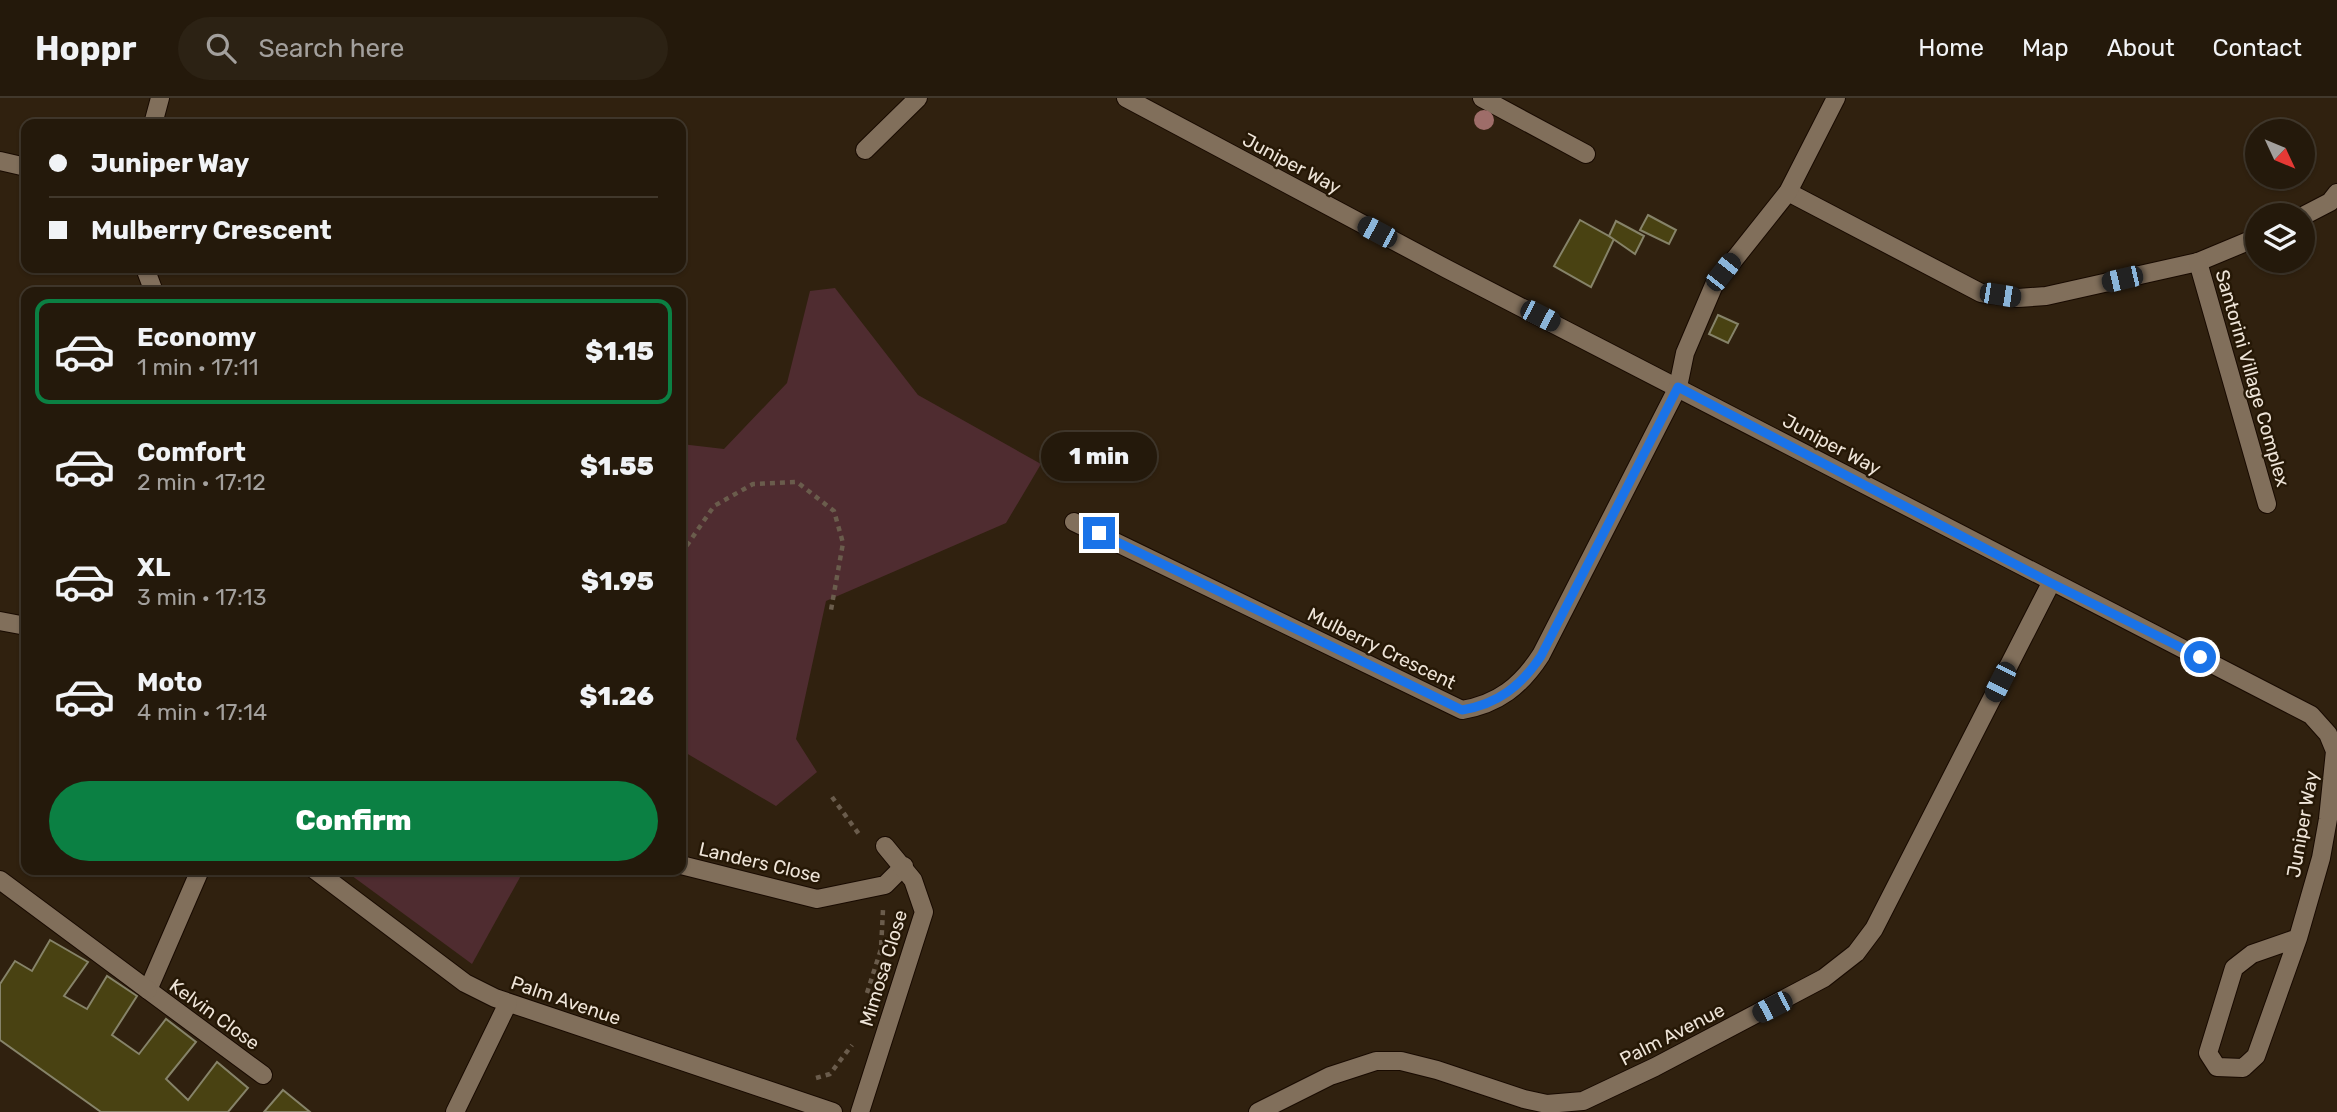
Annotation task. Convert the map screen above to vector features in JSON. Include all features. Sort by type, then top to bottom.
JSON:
[{"type":"street","points":[[154,119],[160,98]]},
{"type":"street","points":[[865,150],[918,98]]},
{"type":"street","name":"Juniper Way","points":[[1126,98],[2051,583],[2299,707],[2328,734],[2335,751],[2321,858],[2298,939],[2256,1056],[2243,1068],[2217,1067],[2208,1053],[2234,968],[2252,954],[2298,939]]},
{"type":"street","points":[[1482,98],[1587,154]]},
{"type":"street","points":[[1678,387],[1685,353],[1714,285],[1788,192],[1836,98]]},
{"type":"street","points":[[0,161],[21,166]]},
{"type":"street","name":"Santorini Village Complex","points":[[1788,192],[1981,293],[2018,298],[2046,296],[2198,262],[2245,242]]},
{"type":"street","points":[[2315,210],[2330,202],[2337,193]]},
{"type":"street","name":"Santorini Village Complex","points":[[2198,262],[2267,504]]},
{"type":"street","name":"Mulberry Crescent","points":[[1074,522],[1462,710],[1478,707],[1504,696],[1530,672],[1541,656],[1678,387]]},
{"type":"street","name":"Palm Avenue","points":[[1258,1112],[1330,1076],[1376,1061],[1401,1061],[1437,1070],[1547,1104],[1583,1101],[1824,978],[1856,953],[1874,929],[2051,583]]},
{"type":"street","points":[[0,621],[21,625]]},
{"type":"street","name":"Mimosa Close","points":[[860,1112],[924,912],[919,892],[904,866],[885,846]]},
{"type":"street","name":"Landers Close","points":[[686,866],[817,899],[885,885]]},
{"type":"street","points":[[885,885],[904,866]]},
{"type":"street","name":"Kelvin Close","points":[[198,875],[148,990],[263,1075]]},
{"type":"street","name":"Palm Avenue","points":[[323,875],[465,983],[508,1003],[833,1112]]},
{"type":"street","points":[[0,880],[148,990]]},
{"type":"street","points":[[455,1112],[508,1003]]},
{"type":"path","points":[[686,547],[714,506],[753,484],[797,482],[834,511],[844,543],[831,610]]},
{"type":"path","points":[[832,797],[862,838],[885,846]]},
{"type":"path","points":[[866,996],[881,949],[885,885]]},
{"type":"path","points":[[808,1079],[830,1074],[853,1044]]},
{"type":"shaded area","points":[[835,288],[918,395],[1041,464],[1006,523],[826,601],[796,739],[817,772],[776,806],[686,753],[686,445],[724,449],[787,383],[810,291]]},
{"type":"shaded area","points":[[351,875],[521,875],[472,964]]},
{"type":"building","points":[[1648,215],[1676,230],[1669,244],[1640,230]]},
{"type":"building","points":[[1580,220],[1614,239],[1591,287],[1554,266]]},
{"type":"building","points":[[1616,221],[1644,236],[1635,254],[1609,236]]},
{"type":"building","points":[[1718,315],[1738,324],[1728,343],[1709,334]]},
{"type":"building","points":[[50,940],[88,962],[64,996],[87,1009],[107,976],[137,996],[112,1035],[139,1054],[166,1019],[196,1042],[166,1079],[188,1100],[217,1062],[248,1088],[228,1112],[101,1112],[0,1040],[0,984],[15,961],[32,971]]},
{"type":"building","points":[[283,1090],[310,1112],[264,1112]]},
{"type":"route","points":[[1099,533],[1462,710],[1478,707],[1504,696],[1530,672],[1541,656],[1678,387],[2051,583],[2200,657]]}]
